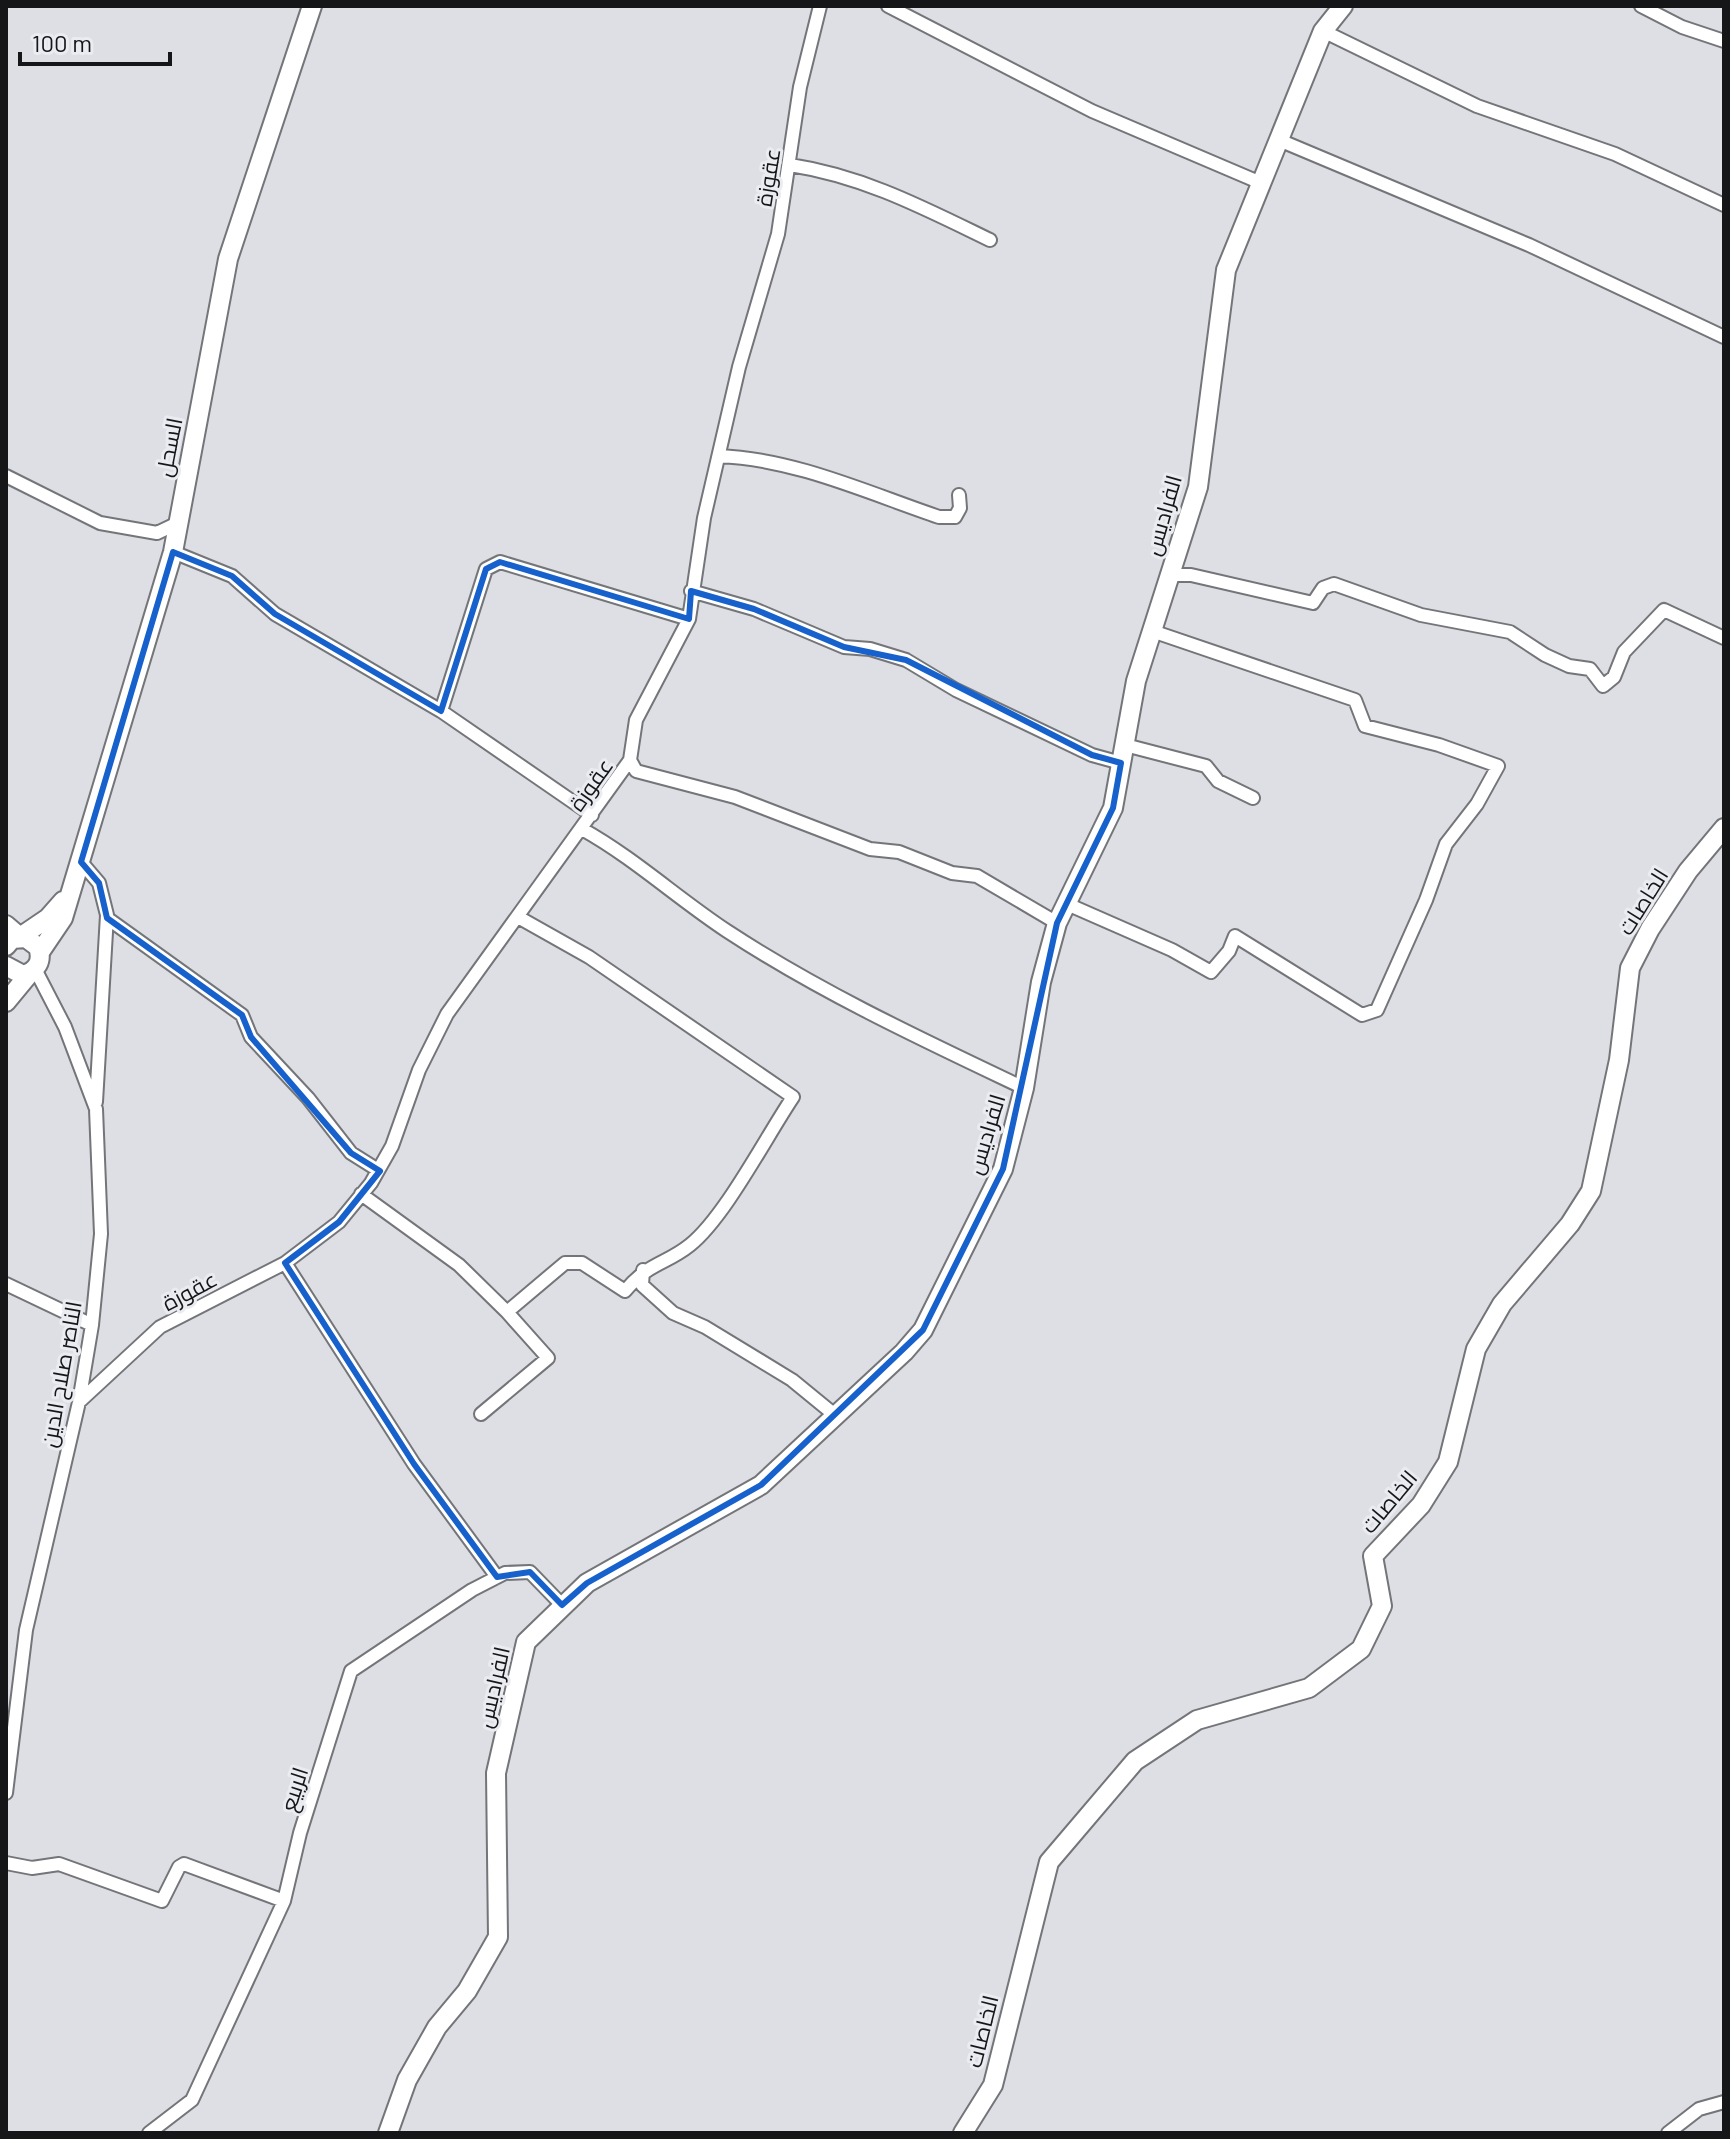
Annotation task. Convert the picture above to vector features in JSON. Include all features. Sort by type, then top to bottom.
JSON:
[{"type":"street","name":"السحل","points":[[6,1002],[35,965],[63,918],[67,896],[81,862],[173,552],[228,259],[312,6]]},
{"type":"street","name":"عقوزة","points":[[79,1402],[160,1327],[285,1263],[339,1222],[392,1146],[419,1070],[447,1014],[630,760],[636,720],[689,619],[691,591],[739,367],[778,234],[800,87],[820,6]]},
{"type":"street","points":[[888,6],[1092,111],[1261,183]]},
{"type":"street","name":"الفراديس","points":[[388,2133],[407,2080],[437,2027],[467,1991],[498,1937],[496,1773],[526,1642],[587,1583],[761,1485],[923,1330],[1003,1169],[1024,1088],[1041,982],[1057,923],[1113,808],[1136,681],[1198,487],[1226,270],[1323,31],[1343,6]]},
{"type":"street","points":[[1641,6],[1682,27],[1724,41]]},
{"type":"street","points":[[1323,31],[1477,106],[1615,154],[1724,205]]},
{"type":"street","points":[[1279,140],[1500,232],[1724,337]]},
{"type":"street","points":[[790,165],[873,185],[922,205],[990,240]]},
{"type":"street","points":[[719,456],[745,457],[840,481],[939,517],[955,517],[960,508],[959,495]]},
{"type":"street","points":[[6,476],[100,523],[157,533],[178,523]]},
{"type":"street","points":[[173,552],[232,576],[275,614],[441,711],[592,815]]},
{"type":"street","points":[[441,711],[486,569],[491,564],[500,562],[689,619]]},
{"type":"street","points":[[1170,575],[1191,575],[1313,603],[1323,588],[1334,584],[1421,615],[1510,632],[1557,660],[1590,669],[1603,686],[1614,677],[1624,652],[1664,610],[1724,638]]},
{"type":"street","points":[[691,591],[754,609],[844,647],[870,649],[906,660],[936,680],[1092,755],[1123,754],[1206,766],[1218,781],[1253,798]]},
{"type":"street","points":[[1067,904],[1172,950],[1211,972],[1229,951],[1235,936],[1362,1015],[1377,1010],[1426,900],[1446,844],[1477,804],[1498,766],[1439,745],[1365,726],[1355,700],[1152,631]]},
{"type":"street","points":[[630,760],[636,771],[735,797],[870,849],[899,852],[952,873],[977,876],[1057,923]]},
{"type":"street","name":"الخاصات","points":[[963,2133],[993,2085],[1049,1862],[1135,1761],[1197,1720],[1309,1688],[1361,1649],[1382,1606],[1373,1556],[1421,1505],[1448,1462],[1476,1349],[1502,1304],[1570,1224],[1591,1191],[1619,1060],[1630,968],[1665,906],[1724,828]]},
{"type":"street","points":[[582,829],[626,853],[728,931],[807,979],[1024,1088]]},
{"type":"street","points":[[81,862],[99,883],[107,918],[102,982],[102,1058],[96,1109]]},
{"type":"street","points":[[11,936],[48,918],[67,896]]},
{"type":"street","points":[[507,1312],[565,1263],[582,1263],[625,1291],[643,1270],[689,1246],[714,1219],[793,1097],[589,957],[518,917]]},
{"type":"street","points":[[107,918],[242,1015],[251,1037],[308,1098],[351,1153],[378,1170]]},
{"type":"street","points":[[6,966],[19,974],[35,965],[34,942],[11,936]]},
{"type":"street","name":"الناصر صلاح الدين","points":[[6,1793],[26,1630],[79,1402],[92,1325],[101,1234],[96,1109],[65,1027],[35,965]]},
{"type":"street","points":[[361,1194],[459,1265],[548,1358],[481,1414]]},
{"type":"street","points":[[285,1263],[388,1425],[497,1577]]},
{"type":"street","points":[[643,1270],[642,1285],[673,1313],[705,1327],[792,1380],[836,1416]]},
{"type":"street","points":[[6,1284],[92,1325]]},
{"type":"street","name":"الربيع","points":[[149,2133],[192,2100],[284,1901],[300,1833],[351,1671],[472,1590],[505,1573],[530,1572],[562,1605]]},
{"type":"street","points":[[6,1863],[32,1868],[59,1864],[162,1901],[179,1867],[184,1864],[284,1901]]},
{"type":"street","points":[[1668,2133],[1699,2109],[1724,2102]]},
{"type":"highlighted area","points":[[173,552],[232,576],[275,614],[441,711],[486,569],[500,562],[689,619],[691,591],[754,609],[844,647],[906,660],[1092,755],[1121,763],[1113,808],[1057,923],[1003,1169],[923,1330],[761,1485],[587,1583],[562,1605],[530,1572],[497,1577],[414,1464],[285,1263],[339,1222],[380,1171],[351,1153],[251,1037],[242,1015],[107,918],[99,883],[81,862]]}]
